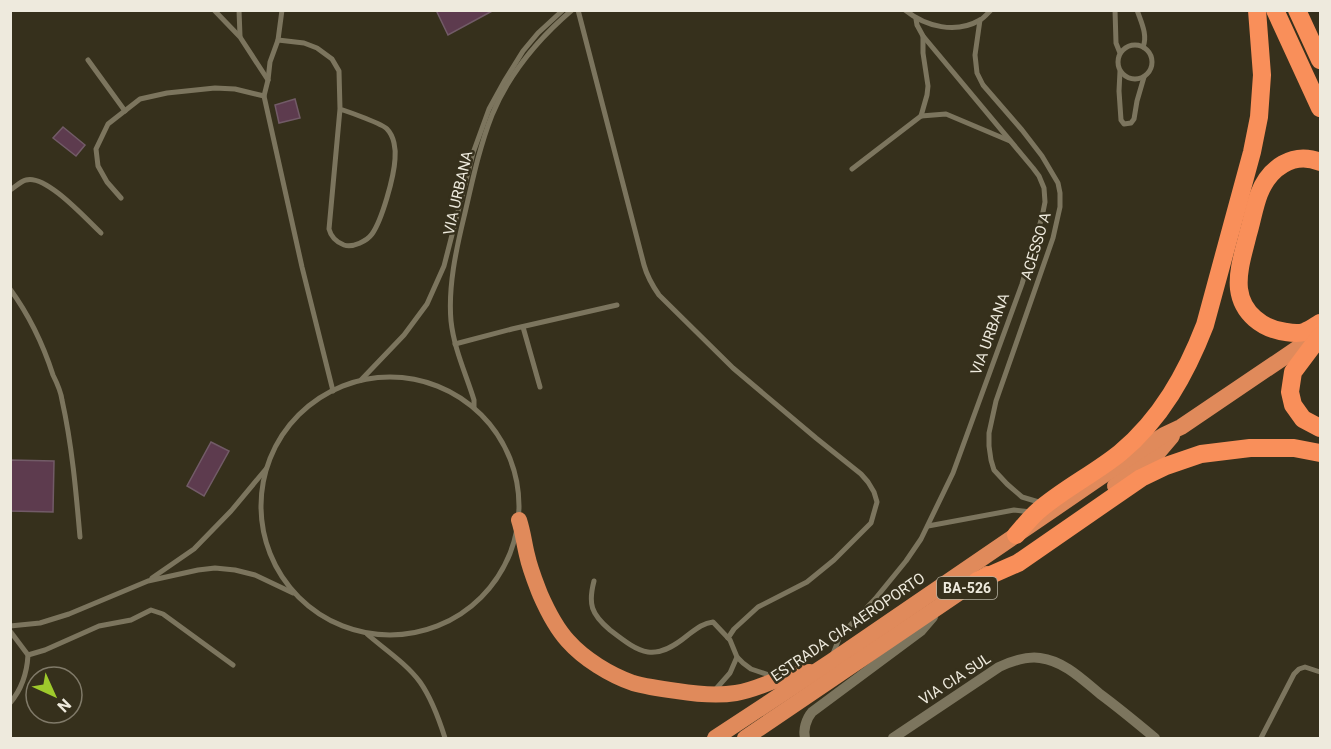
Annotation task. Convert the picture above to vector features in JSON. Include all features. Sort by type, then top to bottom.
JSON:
[{"type":"highway","points":[[1016,535],[1041,508],[1118,454],[1138,436],[1162,409],[1196,348],[1205,325],[1259,117],[1262,75],[1257,10]]},
{"type":"highway","points":[[1275,10],[1320,108]]},
{"type":"highway","points":[[1297,10],[1320,60]]},
{"type":"highway","points":[[1320,162],[1309,158],[1289,161],[1275,169],[1263,183],[1244,250],[1238,281],[1246,309],[1261,324],[1277,331],[1293,333],[1303,332],[1320,323]]},
{"type":"highway","points":[[1320,334],[1293,372],[1290,392],[1293,405],[1303,419],[1320,428]]},
{"type":"highway","name":"ESTRADA CIA AEROPORTO","points":[[715,738],[1136,453],[1181,427],[1320,334]]},
{"type":"highway","name":"ESTRADA CIA AEROPORTO","points":[[746,738],[1126,478],[1155,456],[1181,427]]},
{"type":"highway","points":[[977,581],[1018,563],[1141,478],[1174,463],[1202,454],[1250,447],[1294,448],[1320,453]]},
{"type":"highway","points":[[519,520],[526,555],[541,596],[550,615],[568,641],[595,664],[632,682],[656,688],[711,694],[737,693],[824,666]]},
{"type":"highway","points":[[765,738],[785,711]]},
{"type":"street","points":[[805,738],[808,717],[812,712],[921,631],[945,603]]},
{"type":"street","name":"VIA CIA SUL","points":[[893,738],[999,668],[1013,661],[1037,657],[1064,666],[1155,738]]},
{"type":"lane","points":[[214,10],[240,37],[268,80]]},
{"type":"lane","points":[[239,10],[240,37]]},
{"type":"lane","points":[[282,10],[278,40],[270,62],[264,96],[302,267],[333,391]]},
{"type":"lane","name":"VIA URBANA","points":[[360,381],[404,335],[427,304],[444,266],[473,153],[489,110],[523,51],[538,33],[563,10]]},
{"type":"lane","name":"VIA URBANA","points":[[474,407],[474,400],[455,345],[450,298],[458,244],[480,150],[489,123],[506,88],[527,56],[572,10]]},
{"type":"lane","points":[[578,10],[644,265],[653,286],[659,295],[733,368],[861,474],[874,492],[877,502],[871,523],[834,560],[807,582],[758,606],[728,638]]},
{"type":"lane","points":[[904,10],[916,19],[937,27],[959,27],[980,20],[991,10]]},
{"type":"lane","points":[[1115,10],[1116,43],[1120,53],[1118,62],[1121,120],[1124,124],[1131,123],[1134,119],[1144,77],[1151,68],[1152,62],[1148,51],[1143,47],[1131,46],[1120,53]]},
{"type":"lane","points":[[1137,10],[1144,32],[1143,47]]},
{"type":"lane","name":"VIA URBANA","points":[[824,666],[840,636],[875,599],[906,561],[928,526],[953,473],[1022,284],[1045,202],[1044,188],[1039,176],[923,36],[916,25],[916,19]]},
{"type":"lane","name":"ACESSO A","points":[[980,20],[975,55],[977,73],[983,85],[1042,156],[1058,183],[1060,193],[1060,207],[1053,238],[996,401],[989,433],[994,470],[1022,497],[1041,508]]},
{"type":"lane","points":[[921,116],[928,86],[923,36]]},
{"type":"lane","points":[[278,40],[304,43],[317,48],[332,59],[339,71],[340,109],[330,229],[331,235],[337,242],[346,246],[359,244],[371,236],[381,217],[396,158],[394,142],[386,128],[340,109]]},
{"type":"lane","points":[[88,60],[125,111]]},
{"type":"lane","points":[[1120,71],[1128,78],[1144,77]]},
{"type":"lane","points":[[121,198],[107,182],[98,166],[96,148],[108,124],[140,99],[167,93],[215,88],[235,88],[264,96]]},
{"type":"lane","points":[[852,169],[921,116],[946,114],[1013,143]]},
{"type":"lane","points":[[10,190],[25,180],[34,179],[43,182],[57,191],[101,232]]},
{"type":"lane","points":[[10,289],[34,326],[62,399],[73,465],[80,537]]},
{"type":"lane","points":[[455,345],[617,305]]},
{"type":"lane","points":[[523,327],[540,387]]},
{"type":"lane","points":[[10,626],[40,623],[69,614],[148,581],[215,568],[255,575],[294,594],[328,618],[366,633],[408,634],[429,629],[466,610],[483,596],[507,561],[514,541],[519,520],[519,495],[514,470],[505,446],[491,425],[474,407],[454,393],[408,378],[384,377],[360,381],[333,391],[304,410],[281,437],[267,469],[261,495],[262,522],[268,548],[279,572],[294,594]]},
{"type":"lane","points":[[148,581],[194,549],[267,469]]},
{"type":"lane","points":[[928,526],[1014,510],[1041,508]]},
{"type":"lane","points":[[594,581],[590,594],[592,611],[601,622],[641,651],[651,653],[664,650],[683,640],[705,623],[713,622],[728,638],[737,657],[750,669],[780,679]]},
{"type":"lane","points":[[28,655],[99,626],[130,620],[151,610],[163,614],[233,665]]},
{"type":"lane","points":[[10,631],[28,655],[24,679],[10,703]]},
{"type":"lane","points":[[366,633],[408,668],[420,682],[445,738]]},
{"type":"lane","points":[[711,694],[730,673],[737,657]]},
{"type":"lane","points":[[1263,738],[1294,674],[1305,667],[1320,672]]},
{"type":"building","points":[[436,10],[494,10],[448,35]]},
{"type":"building","points":[[295,99],[300,118],[279,123],[275,105]]},
{"type":"building","points":[[63,127],[85,145],[76,156],[53,138]]},
{"type":"building","points":[[211,442],[229,451],[204,496],[187,486]]},
{"type":"building","points":[[10,460],[54,461],[53,512],[10,511]]}]
